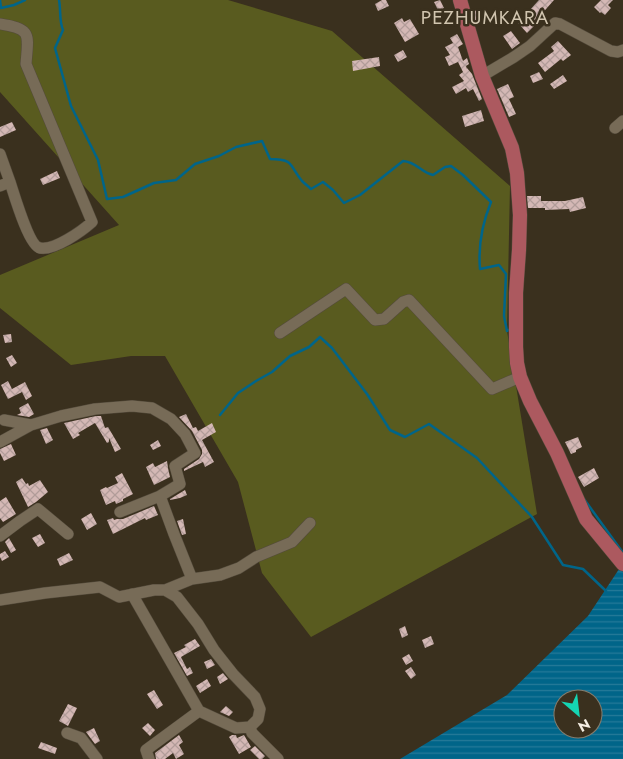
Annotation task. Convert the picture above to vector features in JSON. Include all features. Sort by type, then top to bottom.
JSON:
[{"type":"main road","points":[[460,0],[482,76],[512,148],[517,173],[520,250],[516,293],[516,347],[520,378],[557,453],[586,519],[623,564]]},
{"type":"street","points":[[482,76],[530,46],[554,23],[560,24],[611,51],[621,54]]},
{"type":"street","points":[[0,24],[22,29],[28,39],[26,64],[92,222],[78,234],[56,245],[41,249],[35,246],[21,213],[5,184],[0,154]]},
{"type":"street","points":[[280,333],[346,289],[375,320],[384,319],[402,302],[409,300],[492,388],[520,378]]},
{"type":"street","points":[[0,442],[31,425],[61,416],[113,406],[152,408],[170,419],[184,434],[195,452],[175,466],[180,484],[160,496],[120,512]]},
{"type":"street","points":[[4,420],[31,425]]},
{"type":"street","points":[[160,496],[192,579]]},
{"type":"street","points":[[0,536],[38,509],[68,534]]},
{"type":"street","points":[[0,600],[100,587],[119,597],[154,590],[165,590],[192,579],[220,574],[239,568],[256,557],[292,542],[310,523]]},
{"type":"street","points":[[132,594],[199,711],[236,728],[250,727],[258,719],[260,709],[255,697],[214,650],[198,624],[176,597],[165,590]]},
{"type":"street","points":[[149,759],[146,750],[199,711]]},
{"type":"street","points":[[250,727],[252,733],[278,759]]},
{"type":"street","points":[[67,733],[81,738],[97,759]]},
{"type":"shaded area","points":[[0,0],[228,0],[332,31],[510,186],[507,331],[537,514],[311,637],[262,573],[238,482],[165,356],[131,356],[71,365],[0,308],[0,275],[119,225],[0,92]]},
{"type":"water","points":[[623,563],[623,759],[400,759],[507,695],[588,616]]},
{"type":"building","points":[[386,0],[389,6],[378,11],[375,4]]},
{"type":"building","points":[[440,0],[444,8],[438,10],[434,2]]},
{"type":"building","points":[[539,0],[554,0],[539,17],[541,19],[527,33],[518,23]]},
{"type":"building","points":[[601,0],[613,0],[608,5],[611,8],[605,15],[594,7]]},
{"type":"building","points":[[477,10],[481,20],[475,22],[473,12]]},
{"type":"building","points":[[402,18],[404,22],[410,19],[419,34],[405,42],[394,23]]},
{"type":"building","points":[[511,31],[520,43],[512,49],[503,36]]},
{"type":"building","points":[[457,34],[463,44],[458,47],[463,61],[467,58],[469,64],[466,66],[467,69],[472,74],[482,99],[479,101],[473,89],[468,92],[466,88],[456,94],[452,87],[464,81],[459,75],[463,72],[458,62],[449,66],[445,57],[450,55],[445,47],[453,43],[450,38]]},
{"type":"building","points":[[558,41],[571,55],[563,61],[561,59],[545,72],[538,63],[554,51],[551,47]]},
{"type":"building","points":[[403,50],[407,57],[398,62],[394,55]]},
{"type":"building","points":[[379,57],[380,66],[353,71],[352,61]]},
{"type":"building","points":[[539,72],[543,79],[533,83],[530,76]]},
{"type":"building","points":[[563,75],[567,81],[554,89],[550,84]]},
{"type":"building","points":[[508,84],[514,97],[509,99],[516,114],[509,117],[497,89]]},
{"type":"building","points":[[481,110],[484,121],[465,127],[462,116]]},
{"type":"building","points":[[12,122],[16,130],[0,137],[0,127]]},
{"type":"building","points":[[57,171],[60,178],[43,185],[40,179]]},
{"type":"building","points":[[527,196],[541,196],[541,201],[565,201],[583,197],[586,208],[570,212],[569,209],[545,210],[545,208],[528,208]]},
{"type":"building","points":[[11,334],[12,342],[5,343],[3,335]]},
{"type":"building","points":[[12,355],[17,363],[11,367],[6,358]]},
{"type":"building","points":[[8,381],[12,389],[25,382],[32,396],[26,400],[22,392],[8,399],[1,385]]},
{"type":"building","points":[[28,403],[34,414],[29,417],[17,415],[21,413],[19,408]]},
{"type":"building","points":[[186,414],[193,428],[196,427],[198,431],[212,423],[216,432],[202,440],[214,462],[205,467],[203,462],[184,471],[184,469],[199,459],[202,454],[202,450],[192,431],[179,417]]},
{"type":"building","points":[[101,416],[105,428],[108,427],[121,449],[115,452],[109,438],[107,443],[95,423],[78,433],[80,435],[73,439],[64,423]]},
{"type":"building","points":[[47,428],[53,440],[46,444],[40,430]]},
{"type":"building","points":[[578,437],[582,447],[571,454],[565,442]]},
{"type":"building","points":[[158,440],[161,446],[153,450],[150,445]]},
{"type":"building","points":[[11,444],[16,455],[4,461],[0,449]]},
{"type":"building","points":[[167,461],[170,477],[154,485],[146,467],[153,463],[155,467]]},
{"type":"building","points":[[594,468],[599,478],[584,487],[578,477]]},
{"type":"building","points":[[122,473],[133,494],[116,504],[115,501],[106,505],[100,490],[118,483],[115,477]]},
{"type":"building","points":[[22,478],[29,486],[40,480],[48,492],[28,507],[16,482]]},
{"type":"building","points":[[185,490],[187,495],[170,500],[170,499]]},
{"type":"building","points":[[6,497],[16,514],[3,522],[0,518],[0,501]]},
{"type":"building","points":[[154,506],[158,515],[146,520],[145,518],[113,534],[107,520],[113,518],[114,520],[123,519]]},
{"type":"building","points":[[91,513],[97,524],[87,530],[81,519]]},
{"type":"building","points":[[183,519],[186,534],[182,535],[177,521]]},
{"type":"building","points":[[40,534],[45,543],[38,547],[32,538]]},
{"type":"building","points":[[9,538],[16,550],[11,553],[5,542]]},
{"type":"building","points":[[5,551],[9,557],[2,561],[0,554]]},
{"type":"building","points":[[69,553],[73,560],[60,566],[57,559]]},
{"type":"building","points":[[405,626],[408,635],[402,638],[399,629]]},
{"type":"building","points":[[431,636],[434,644],[425,648],[422,640]]},
{"type":"building","points":[[195,639],[200,646],[181,657],[187,669],[190,667],[193,673],[187,676],[174,653],[186,647],[184,645]]},
{"type":"building","points":[[409,654],[413,661],[406,665],[402,658]]},
{"type":"building","points":[[211,659],[215,665],[207,669],[204,662]]},
{"type":"building","points":[[411,667],[416,675],[411,679],[405,671]]},
{"type":"building","points":[[223,673],[228,679],[220,684],[217,677]]},
{"type":"building","points":[[207,679],[211,686],[200,693],[196,686]]},
{"type":"building","points":[[154,690],[163,705],[157,709],[147,694]]},
{"type":"building","points":[[68,704],[77,708],[68,726],[59,721]]},
{"type":"building","points":[[226,706],[233,712],[229,716],[220,712]]},
{"type":"building","points":[[148,723],[155,730],[150,736],[142,728]]},
{"type":"building","points":[[94,728],[100,741],[95,744],[86,732]]},
{"type":"building","points":[[179,735],[183,742],[179,745],[184,754],[176,759],[173,753],[165,759],[156,759],[155,753]]},
{"type":"building","points":[[236,735],[237,738],[244,735],[251,747],[239,754],[229,737]]},
{"type":"building","points":[[41,742],[57,748],[55,754],[38,748]]},
{"type":"building","points":[[255,746],[265,756],[262,759],[259,759],[250,750]]},
{"type":"waterway","points":[[0,0],[1,8],[25,0]]},
{"type":"waterway","points":[[59,0],[63,30],[55,48],[71,106],[98,160],[107,199],[123,197],[154,183],[176,180],[195,164],[219,156],[236,147],[262,141],[270,159],[288,162],[302,181],[311,189],[323,182],[344,203],[360,195],[403,161],[412,163],[433,175],[445,167],[451,166],[491,202],[481,235],[480,269],[499,265],[506,274],[504,316],[507,331],[512,328]]},
{"type":"waterway","points":[[220,415],[238,393],[272,372],[290,356],[309,347],[320,337],[332,348],[367,394],[390,430],[405,437],[429,424],[477,458],[532,517],[563,565],[583,569],[606,591]]},
{"type":"waterway","points":[[584,499],[623,553]]},
{"type":"district","name":"PEZHUMKARA","points":[[485,17]]}]
